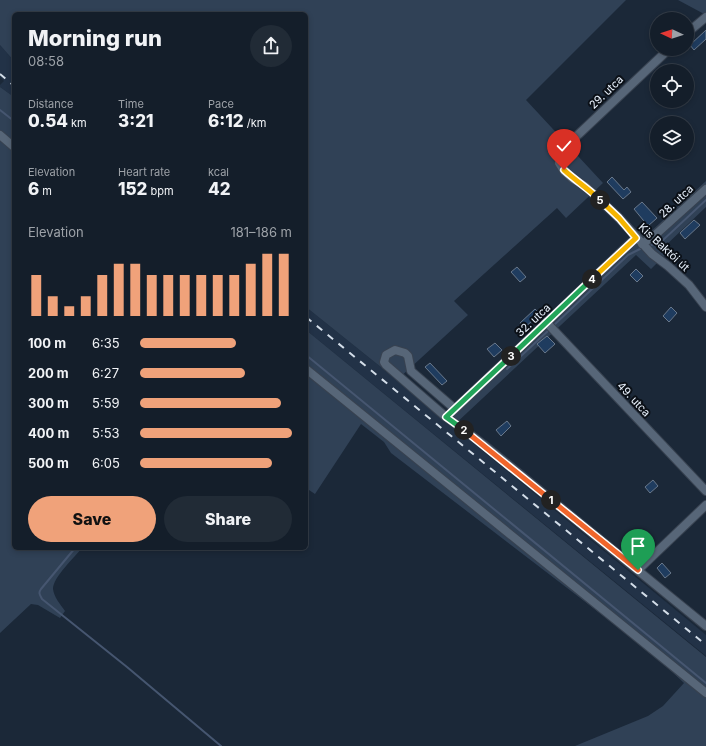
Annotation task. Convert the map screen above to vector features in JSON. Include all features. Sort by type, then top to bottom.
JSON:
[{"type":"street","points":[[694,27],[706,17]]},
{"type":"street","name":"29. utca","points":[[561,153],[570,142],[662,56]]},
{"type":"street","points":[[0,135],[12,145]]},
{"type":"street","name":"Kis Baktói út","points":[[561,153],[559,163],[564,170],[600,199],[652,254],[689,285],[706,307]]},
{"type":"street","name":"28. utca","points":[[639,241],[654,236],[706,189]]},
{"type":"street","name":"32. utca","points":[[446,417],[546,322],[639,241]]},
{"type":"street","name":"49. utca","points":[[546,322],[706,491]]},
{"type":"street","points":[[455,409],[411,371],[408,356],[405,353],[395,350],[386,355],[384,362],[386,365],[446,417],[484,445],[706,626]]},
{"type":"street","points":[[308,371],[706,693]]},
{"type":"street","points":[[638,570],[706,505]]},
{"type":"shaded area","points":[[0,0],[626,0],[526,100],[603,183],[566,218],[557,208],[454,301],[468,315],[397,380],[308,309],[308,12],[12,12],[12,59],[0,45]]},
{"type":"shaded area","points":[[678,0],[706,0],[706,15]]},
{"type":"shaded area","points":[[0,45],[12,59],[12,96],[0,87],[4,81],[0,77]]},
{"type":"shaded area","points":[[0,87],[12,96],[12,550],[80,550],[60,573],[54,584],[53,589],[55,595],[65,611],[60,618],[38,605],[31,604],[0,633]]},
{"type":"shaded area","points":[[706,181],[706,207],[663,248],[666,254],[651,269],[636,255],[453,426],[442,417],[642,225],[648,234]]},
{"type":"shaded area","points":[[308,309],[397,380],[706,635],[706,656],[308,332]]},
{"type":"shaded area","points":[[308,332],[706,657],[706,746],[575,746],[648,716],[663,706],[684,683],[652,653],[391,453],[384,442],[361,424],[315,494],[308,489]]},
{"type":"building","points":[[706,30],[706,39],[694,50],[694,41]]},
{"type":"building","points":[[612,177],[624,190],[627,187],[631,192],[623,199],[607,182]]},
{"type":"building","points":[[642,202],[657,218],[648,226],[634,209]]},
{"type":"building","points":[[694,220],[700,225],[685,239],[680,233]]},
{"type":"building","points":[[517,267],[526,277],[520,282],[511,272]]},
{"type":"building","points":[[636,269],[643,276],[637,282],[630,275]]},
{"type":"building","points":[[671,307],[677,313],[669,322],[663,316]]},
{"type":"building","points":[[535,309],[540,314],[524,328],[520,323]]},
{"type":"building","points":[[547,336],[555,344],[545,353],[537,344]]},
{"type":"building","points":[[495,343],[502,350],[494,357],[487,349]]},
{"type":"building","points":[[430,363],[447,381],[442,385],[425,367]]},
{"type":"building","points":[[507,421],[511,426],[501,436],[496,430]]},
{"type":"building","points":[[653,480],[658,486],[650,493],[645,487]]},
{"type":"building","points":[[662,563],[671,573],[665,578],[657,568]]},
{"type":"waterway","points":[[0,110],[12,119]]},
{"type":"waterway","points":[[649,246],[662,241],[706,200]]},
{"type":"waterway","points":[[553,326],[628,255],[640,249]]},
{"type":"waterway","points":[[507,369],[550,329]]},
{"type":"waterway","points":[[308,357],[706,683]]},
{"type":"waterway","points":[[73,550],[40,590],[39,593],[42,599],[127,667],[221,746]]},
{"type":"railway","points":[[0,74],[12,84]]},
{"type":"railway","points":[[308,319],[706,645]]},
{"type":"route","points":[[564,170],[600,199],[636,238],[446,417],[484,445],[638,570]]}]
